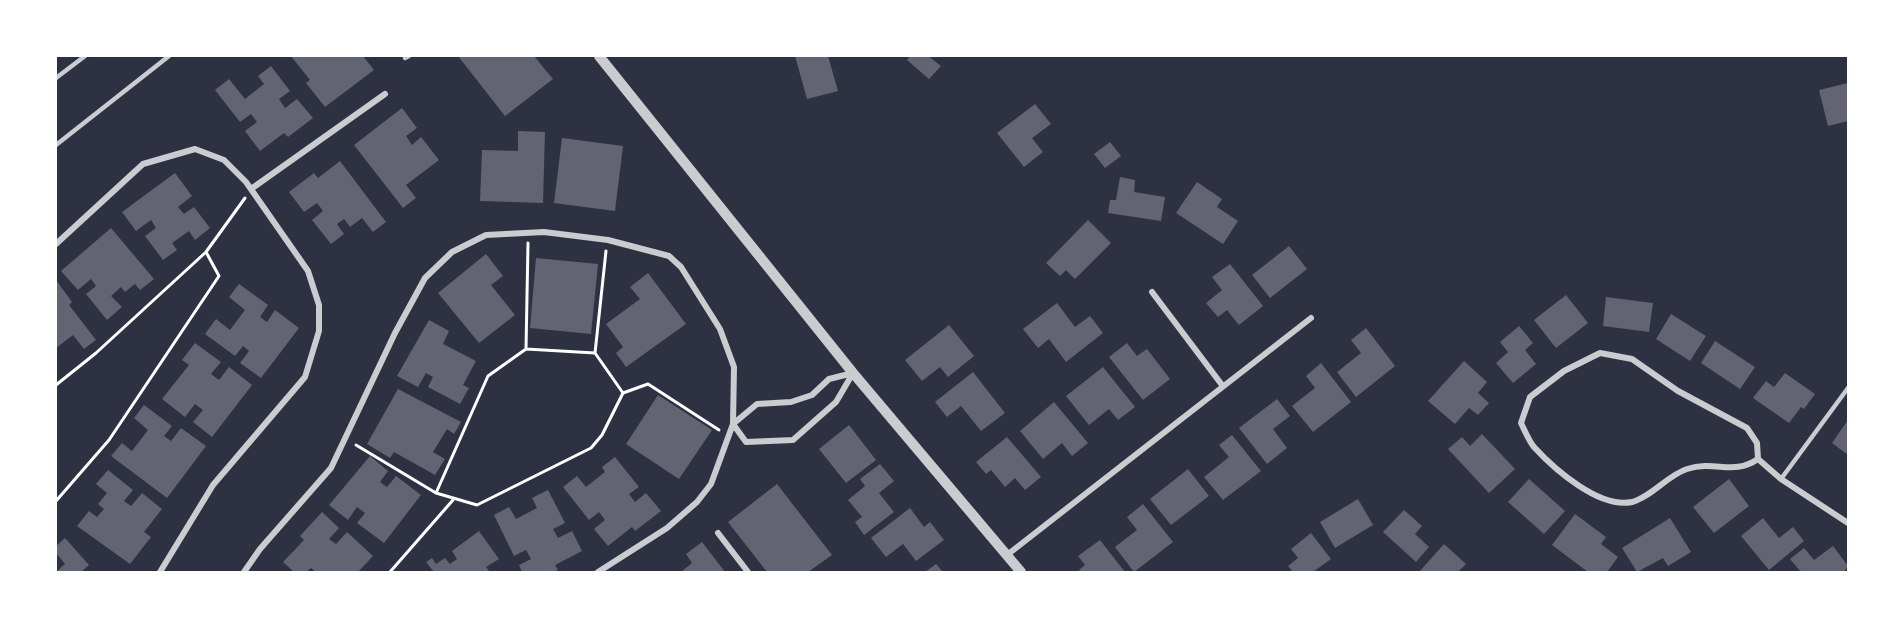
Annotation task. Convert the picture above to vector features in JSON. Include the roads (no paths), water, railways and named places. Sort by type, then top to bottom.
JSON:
[{"type":"street","points":[[599,56],[853,372],[1021,573]]},
{"type":"street","points":[[251,189],[385,94]]},
{"type":"street","points":[[56,244],[143,164],[195,149],[224,160],[251,189],[308,271],[319,305],[319,331],[305,377],[213,485],[160,573]]},
{"type":"street","points":[[244,573],[260,549],[331,468],[425,278],[452,252],[486,235],[544,232],[608,240],[669,256],[681,267],[720,329],[734,367],[733,424],[711,484],[697,502],[667,528],[598,573]]},
{"type":"street","points":[[1152,292],[1222,386]]},
{"type":"street","points":[[1006,555],[1311,318]]},
{"type":"street","points":[[1758,459],[1748,466],[1729,468],[1709,464],[1685,469],[1632,502],[1607,501],[1565,476],[1533,446],[1521,423],[1530,397],[1564,370],[1600,353],[1632,359],[1678,391],[1747,428],[1757,443],[1758,459],[1781,479],[1848,523]]},
{"type":"street","points":[[733,424],[756,404],[791,402],[812,395],[829,379],[853,372]]},
{"type":"street","points":[[733,424],[746,442],[792,440],[836,402],[853,372]]},
{"type":"street","points":[[718,533],[748,573]]},
{"type":"lane","points":[[56,78],[85,56]]},
{"type":"lane","points":[[56,145],[169,56]]},
{"type":"lane","points":[[1781,479],[1848,388]]}]
